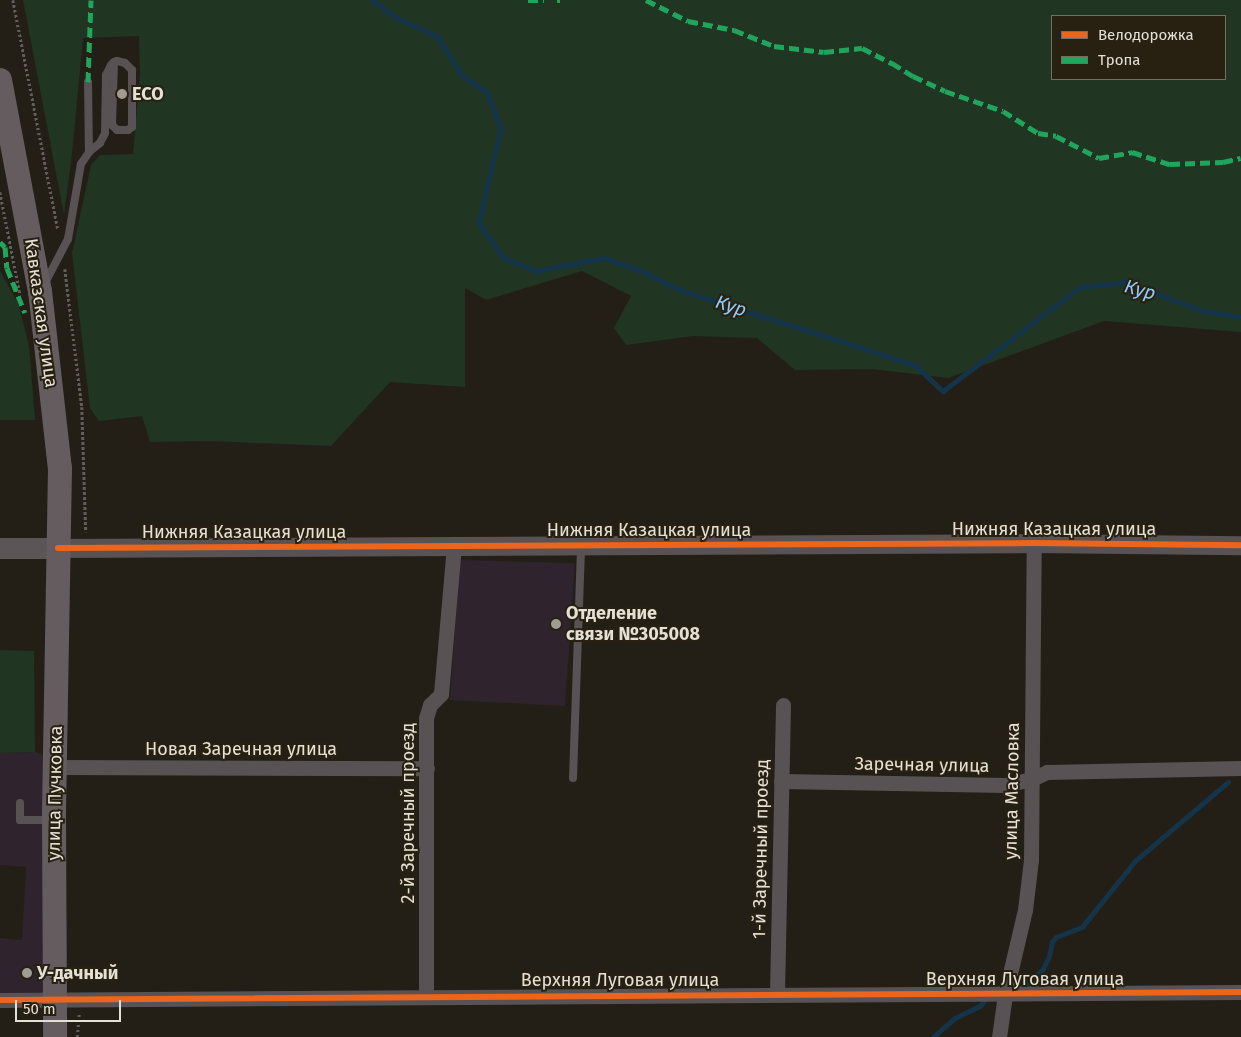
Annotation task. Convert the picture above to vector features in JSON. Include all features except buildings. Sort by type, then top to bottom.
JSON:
[{"type":"main road","name":"Кавказская улица","points":[[0,80],[30,293],[60,468],[58,548]]},
{"type":"main road","name":"Нижняя Казацкая улица","points":[[0,548],[58,548]]},
{"type":"main road","name":"улица Пучковка","points":[[55,1037],[54,820],[58,548]]},
{"type":"street","name":"Нижняя Казацкая улица","points":[[58,548],[1034,543],[1241,545]]},
{"type":"street","name":"улица Масловка","points":[[999,1037],[1004,995],[1026,901],[1031,860],[1034,543]]},
{"type":"street","name":"2-й Заречный проезд","points":[[426,996],[426,718],[430,706],[441,694],[454,546]]},
{"type":"street","name":"1-й Заречный проезд","points":[[777,994],[783,705]]},
{"type":"street","name":"Новая Заречная улица","points":[[56,767],[427,768]]},
{"type":"street","name":"Заречная улица","points":[[781,781],[1005,785],[1032,779],[1047,772],[1241,768]]},
{"type":"street","name":"Верхняя Луговая улица","points":[[0,1000],[1241,992]]},
{"type":"lane","points":[[122,62],[132,70],[132,125],[129,129],[117,130],[112,126],[114,63],[122,62]]},
{"type":"lane","points":[[30,293],[66,243],[79,170],[89,152],[100,143],[105,133],[106,76],[114,63]]},
{"type":"lane","points":[[88,82],[89,152]]},
{"type":"lane","points":[[573,778],[581,545]]},
{"type":"lane","points":[[20,803],[20,820],[54,820]]},
{"type":"path","points":[[0,192],[30,293]]},
{"type":"path","points":[[77,1037],[78,1019],[85,998]]},
{"type":"shaded area","points":[[460,560],[575,563],[565,706],[450,700]]},
{"type":"shaded area","points":[[35,752],[46,756],[50,1006],[0,1005],[0,938],[22,940],[26,867],[0,865],[0,753]]},
{"type":"green space","points":[[23,0],[1241,0],[1241,332],[1104,321],[948,378],[872,369],[795,370],[757,338],[693,336],[626,345],[614,328],[631,296],[582,271],[486,300],[465,288],[465,387],[390,382],[331,446],[210,441],[150,442],[142,416],[99,421],[90,408],[72,253],[91,165],[100,155],[133,154],[140,74],[139,36],[83,38],[64,215]]},
{"type":"green space","points":[[0,271],[18,303],[29,345],[35,420],[0,420]]},
{"type":"green space","points":[[0,650],[34,651],[35,752],[0,753]]},
{"type":"waterway","name":"Кур","points":[[372,0],[397,18],[437,36],[462,75],[488,93],[501,128],[479,223],[504,258],[536,271],[604,258],[642,271],[680,290],[915,365],[943,391],[1080,287],[1126,282],[1203,311],[1241,317]]},
{"type":"waterway","points":[[1019,987],[1022,988],[1043,969],[1049,956],[1052,942],[1056,937],[1082,927],[1135,861],[1228,782]]},
{"type":"waterway","points":[[933,1037],[955,1018],[980,1006],[987,997]]},
{"type":"marked path","points":[[88,82],[91,0]]},
{"type":"marked path","points":[[528,0],[544,0]]},
{"type":"marked path","points":[[646,0],[688,21],[734,30],[774,46],[824,52],[862,48],[945,91],[1003,111],[1038,133],[1056,136],[1099,158],[1132,152],[1170,164],[1223,162],[1241,158]]},
{"type":"marked path","points":[[0,242],[5,247],[7,268],[25,313]]},
{"type":"cycle path","points":[[58,548],[1034,543],[1241,545]]},
{"type":"cycle path","points":[[0,1000],[1241,992]]},
{"type":"place","name":"ECO","points":[[122,94]]},
{"type":"place","name":"Отделение связи №305008","points":[[556,624]]},
{"type":"place","name":"У-дачный","points":[[27,973]]}]
